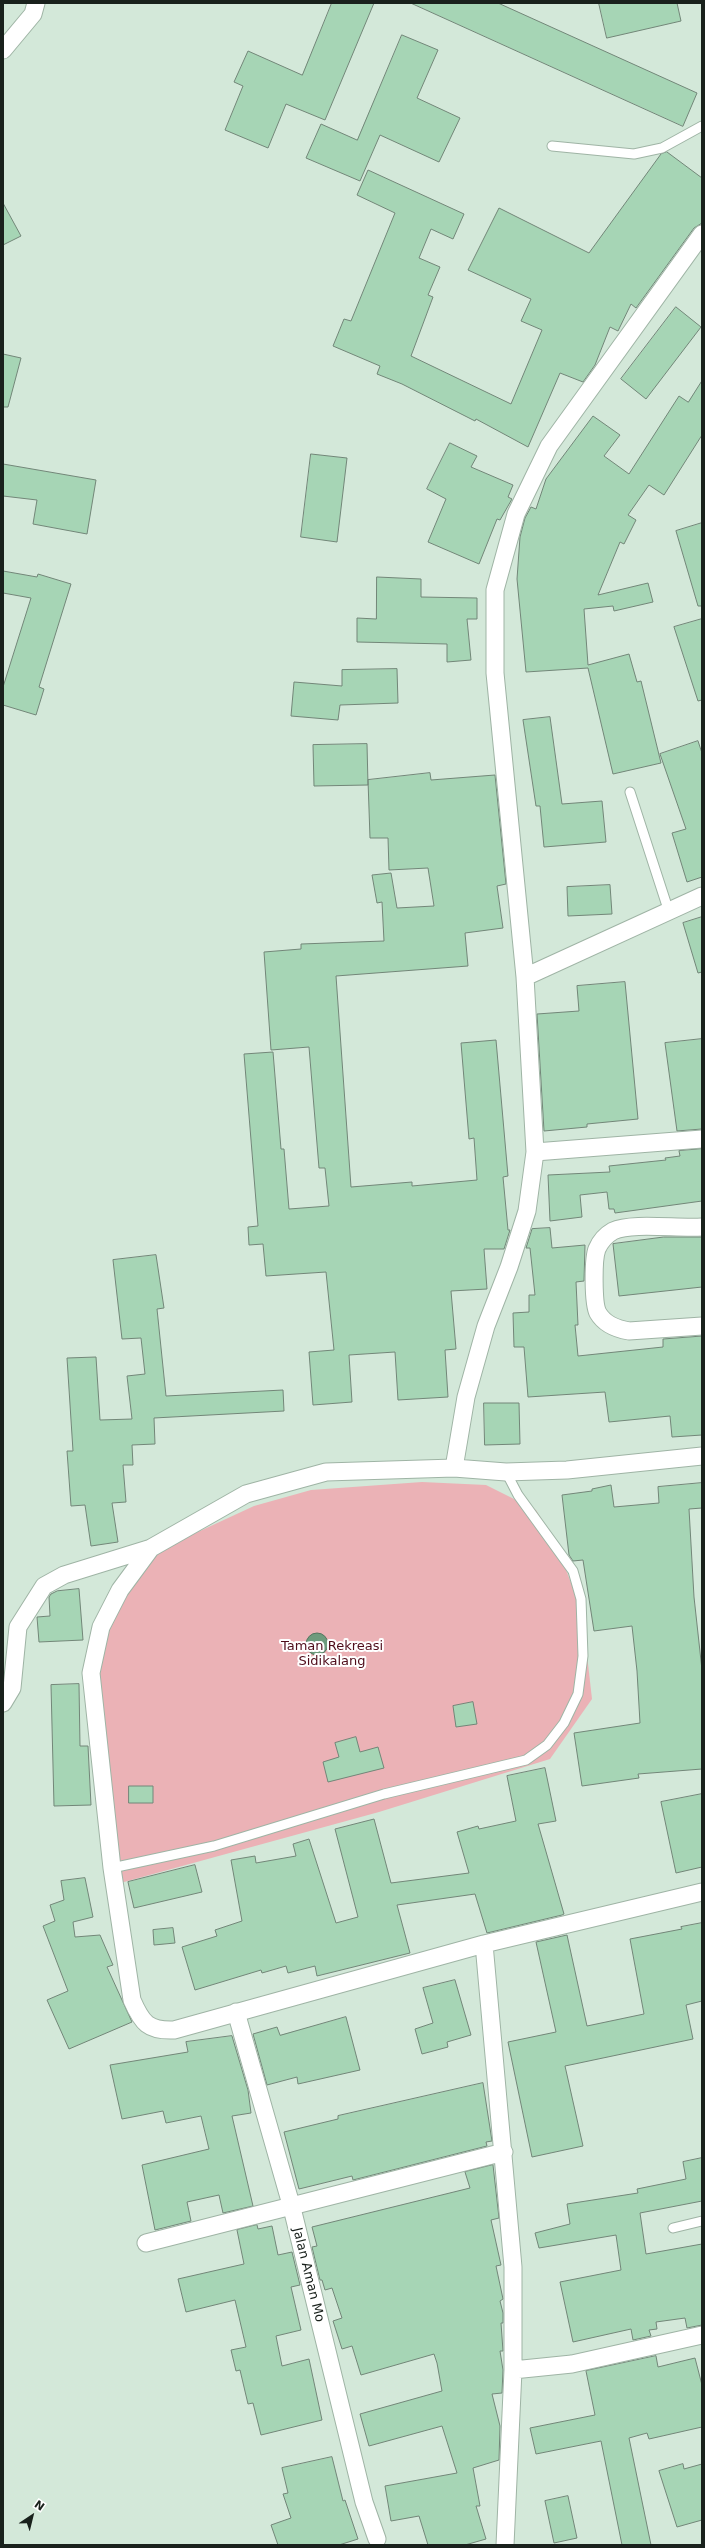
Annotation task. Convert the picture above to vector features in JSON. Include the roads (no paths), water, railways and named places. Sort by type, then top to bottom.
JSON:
[{"type":"street","points":[[3,50],[33,14],[36,3]]},
{"type":"street","points":[[454,1468],[466,1397],[486,1326],[509,1268],[527,1211],[535,1152],[525,977],[495,673],[495,590],[516,514],[549,446],[702,234]]},
{"type":"street","points":[[525,977],[702,896]]},
{"type":"street","points":[[535,1152],[702,1138]]},
{"type":"street","points":[[702,1227],[625,1227],[613,1232],[603,1239],[596,1251],[594,1278],[597,1312],[606,1323],[618,1329],[629,1331],[702,1326]]},
{"type":"street","points":[[3,1703],[12,1688],[18,1627],[44,1586],[64,1575],[151,1548],[246,1494],[326,1472],[454,1468],[506,1472],[567,1470],[702,1456]]},
{"type":"street","points":[[151,1548],[120,1590],[101,1627],[91,1673],[112,1868],[132,2000],[138,2014],[148,2026],[159,2030],[174,2030],[484,1944],[702,1892]]},
{"type":"street","points":[[484,1944],[504,2152],[513,2267],[512,2370],[505,2545]]},
{"type":"street","name":"Jalan Aman Mo","points":[[236,2012],[292,2208],[364,2502],[377,2539]]},
{"type":"street","points":[[146,2243],[292,2208],[504,2152]]},
{"type":"street","points":[[512,2370],[572,2364],[702,2334]]},
{"type":"lane","points":[[552,146],[634,154],[662,148],[702,126]]},
{"type":"lane","points":[[630,792],[669,912]]},
{"type":"lane","points":[[112,1868],[214,1846],[384,1794],[526,1760],[547,1745],[564,1723],[578,1694],[583,1656],[581,1599],[573,1571],[518,1495],[506,1472]]},
{"type":"lane","points":[[673,2228],[702,2221]]},
{"type":"park label","name":"Taman Rekreasi Sidikalang","points":[[332,1654]]}]
